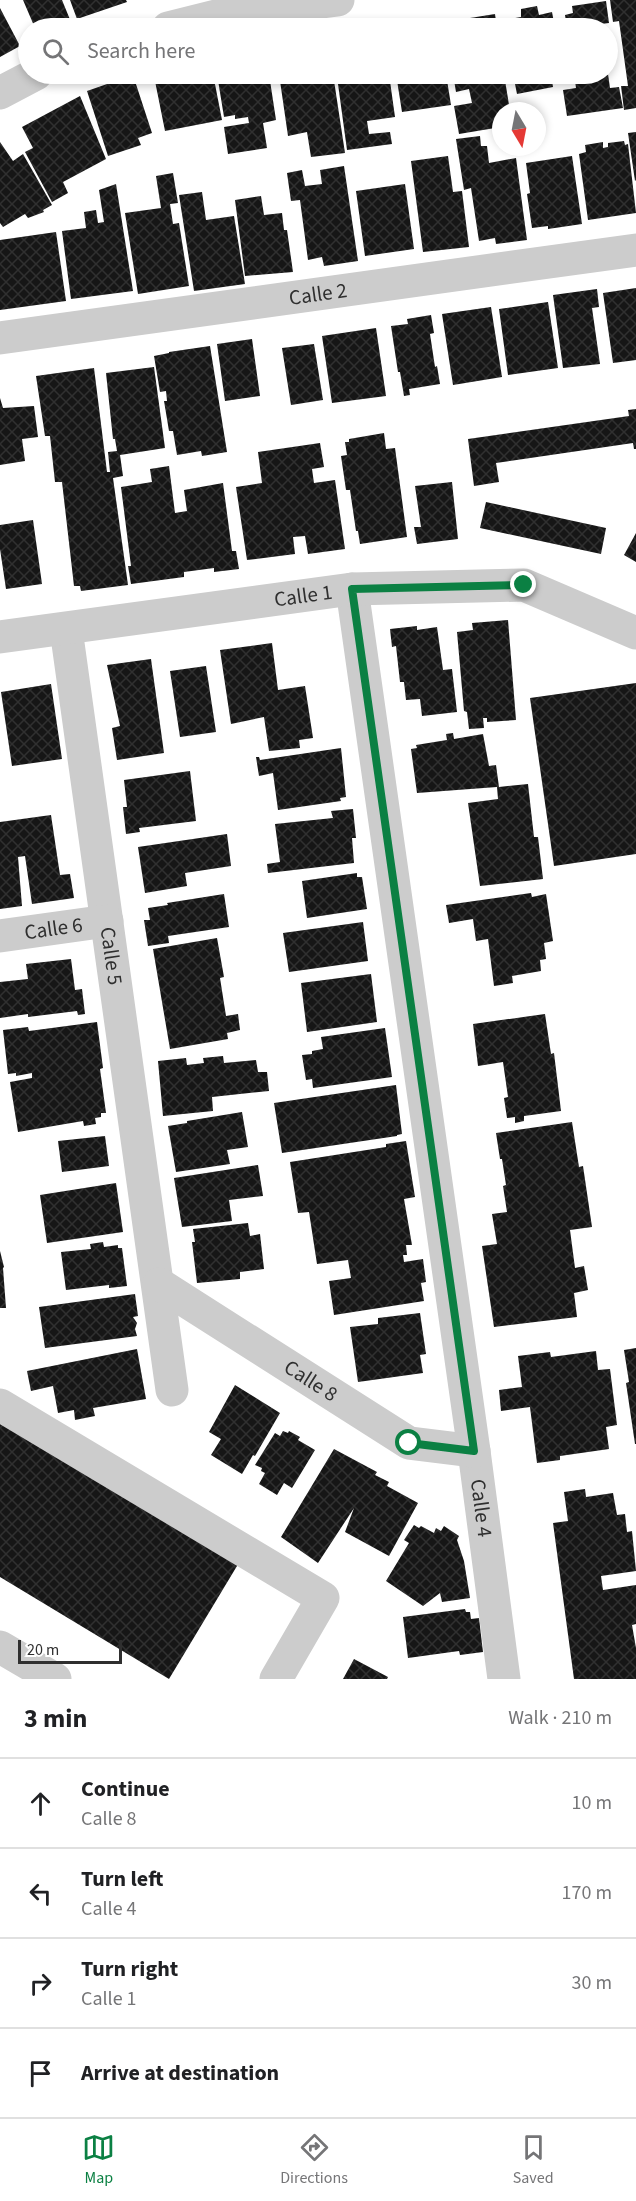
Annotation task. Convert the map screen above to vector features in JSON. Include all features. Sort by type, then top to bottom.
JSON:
[{"type":"street","points":[[208,18],[338,0]]},
{"type":"street","points":[[0,93],[18,84]]},
{"type":"street","name":"Calle 2","points":[[0,338],[636,250]]},
{"type":"street","name":"Calle 1","points":[[0,638],[352,589],[524,585],[636,633]]},
{"type":"street","name":"Calle 4","points":[[352,589],[504,1679]]},
{"type":"street","name":"Calle 5","points":[[66,629],[172,1390]]},
{"type":"street","name":"Calle 6","points":[[0,936],[107,921]]},
{"type":"street","name":"Calle 8","points":[[159,1284],[409,1443],[474,1451]]},
{"type":"street","points":[[0,1405],[323,1598],[276,1679]]},
{"type":"street","points":[[0,1647],[56,1679]]},
{"type":"building","points":[[23,0],[62,0],[69,18],[31,18]]},
{"type":"building","points":[[70,0],[126,0],[127,2],[80,18],[77,18]]},
{"type":"building","points":[[610,0],[636,0],[636,108],[624,110],[621,86],[628,86],[619,21],[618,18],[612,18]]},
{"type":"building","points":[[606,1],[608,18],[565,18],[565,15],[573,13],[572,6]]},
{"type":"building","points":[[537,6],[539,15],[552,12],[553,18],[515,18],[521,17],[521,9]]},
{"type":"building","points":[[0,8],[18,42],[18,47],[0,57]]},
{"type":"building","points":[[495,14],[496,18],[470,18]]},
{"type":"building","points":[[107,84],[136,84],[152,133],[138,138],[141,145],[108,156],[87,91]]},
{"type":"building","points":[[156,84],[215,84],[222,120],[165,131]]},
{"type":"building","points":[[219,84],[271,84],[276,120],[263,123],[267,148],[228,154],[224,127],[249,123],[248,117],[235,119],[235,115],[224,117]]},
{"type":"building","points":[[280,84],[335,84],[345,153],[311,157],[307,132],[288,136]]},
{"type":"building","points":[[338,84],[390,84],[395,117],[367,121],[369,134],[390,132],[392,144],[347,150]]},
{"type":"building","points":[[398,84],[448,84],[451,105],[402,112]]},
{"type":"building","points":[[455,84],[506,84],[509,102],[492,102],[492,128],[459,134],[454,106],[472,103],[469,89],[456,92]]},
{"type":"building","points":[[515,84],[553,84],[553,87],[517,94]]},
{"type":"building","points":[[575,84],[609,84],[610,88],[619,87],[623,108],[567,116],[563,90],[576,88]]},
{"type":"building","points":[[80,96],[106,159],[63,182],[68,193],[52,202],[25,152],[33,148],[22,127]]},
{"type":"building","points":[[636,132],[636,180],[635,181],[628,133]]},
{"type":"building","points":[[480,136],[481,146],[487,146],[489,163],[516,158],[527,240],[496,244],[495,238],[479,241],[471,188],[464,190],[456,139]]},
{"type":"building","points":[[624,141],[625,145],[628,144],[636,213],[588,220],[579,154],[586,152],[585,145],[603,142],[603,148],[608,147],[608,143]]},
{"type":"building","points":[[0,142],[13,161],[23,154],[52,205],[43,210],[44,212],[28,218],[25,214],[3,227],[0,223]]},
{"type":"building","points":[[448,156],[453,192],[462,191],[469,247],[423,252],[411,161]]},
{"type":"building","points":[[572,156],[582,224],[548,229],[548,226],[532,228],[527,194],[530,193],[526,163]]},
{"type":"building","points":[[344,166],[358,261],[324,266],[322,257],[308,260],[300,200],[291,201],[287,173],[302,170],[305,186],[322,184],[320,170]]},
{"type":"building","points":[[173,173],[178,203],[170,204],[173,224],[179,223],[189,286],[138,294],[125,213],[161,208],[156,176]]},
{"type":"building","points":[[116,184],[133,291],[71,299],[62,231],[86,228],[84,212],[96,210],[98,223],[104,222],[99,190]]},
{"type":"building","points":[[405,184],[414,249],[365,256],[356,191]]},
{"type":"building","points":[[202,192],[206,220],[234,216],[245,284],[194,291],[179,195]]},
{"type":"building","points":[[261,196],[264,215],[282,213],[293,272],[245,276],[235,200]]},
{"type":"building","points":[[56,232],[66,301],[0,310],[0,240]]},
{"type":"building","points":[[636,288],[636,360],[613,363],[603,293]]},
{"type":"building","points":[[597,289],[599,307],[592,308],[600,364],[563,368],[553,295]]},
{"type":"building","points":[[548,302],[558,368],[508,375],[499,309]]},
{"type":"building","points":[[491,307],[502,377],[453,385],[442,314]]},
{"type":"building","points":[[431,315],[434,333],[430,334],[440,384],[409,389],[410,395],[404,396],[391,326],[408,324],[407,319]]},
{"type":"building","points":[[376,328],[386,396],[332,403],[322,336]]},
{"type":"building","points":[[252,339],[260,396],[225,401],[217,344]]},
{"type":"building","points":[[314,344],[323,400],[291,405],[282,348]]},
{"type":"building","points":[[210,346],[227,452],[202,456],[201,451],[177,455],[173,431],[169,431],[164,401],[167,401],[166,391],[160,392],[154,356]]},
{"type":"building","points":[[154,367],[165,448],[120,455],[123,476],[113,478],[128,585],[81,591],[80,586],[74,586],[62,482],[55,482],[50,436],[45,436],[36,376],[94,368],[107,472],[110,472],[108,452],[117,451],[115,439],[113,439],[106,373]]},
{"type":"building","points":[[0,398],[3,408],[34,406],[38,437],[22,439],[25,461],[0,465]]},
{"type":"building","points":[[636,409],[636,449],[633,443],[496,463],[499,482],[474,486],[468,439],[629,416],[628,410]]},
{"type":"building","points":[[384,433],[386,449],[395,448],[407,537],[360,544],[350,490],[346,490],[341,456],[347,455],[345,442],[349,442],[349,439]]},
{"type":"building","points":[[320,443],[324,467],[312,469],[314,483],[335,480],[345,549],[308,554],[305,536],[293,537],[295,554],[247,560],[236,487],[262,483],[258,452]]},
{"type":"building","points":[[169,466],[175,513],[187,511],[184,490],[223,483],[232,551],[236,551],[239,569],[214,572],[214,568],[184,572],[184,577],[131,584],[128,566],[131,566],[121,487],[152,482],[150,469]]},
{"type":"building","points":[[452,482],[458,539],[417,544],[414,527],[421,527],[415,486]]},
{"type":"building","points":[[486,502],[606,528],[601,554],[480,528]]},
{"type":"building","points":[[33,520],[42,584],[6,589],[0,549],[0,525]]},
{"type":"building","points":[[636,533],[636,562],[624,555]]},
{"type":"building","points":[[508,620],[516,720],[487,722],[487,718],[483,718],[484,728],[469,729],[467,712],[464,711],[457,632],[473,630],[472,623]]},
{"type":"building","points":[[417,626],[417,630],[437,627],[443,670],[452,669],[457,712],[422,716],[420,699],[406,700],[404,682],[400,682],[396,646],[392,647],[390,629]]},
{"type":"building","points":[[272,643],[278,690],[305,686],[313,738],[299,740],[300,748],[269,751],[264,717],[231,724],[220,650]]},
{"type":"building","points":[[151,659],[164,753],[117,760],[112,728],[120,726],[107,665]]},
{"type":"building","points":[[206,666],[216,732],[180,737],[170,671]]},
{"type":"building","points":[[636,683],[636,854],[554,866],[530,698]]},
{"type":"building","points":[[51,684],[62,759],[12,766],[1,692]]},
{"type":"building","points":[[453,733],[454,739],[483,734],[489,766],[496,765],[499,787],[528,784],[534,837],[538,837],[543,879],[480,886],[468,803],[498,799],[497,787],[417,793],[411,749],[417,748],[416,745],[447,740],[446,734]]},
{"type":"building","points":[[341,748],[346,797],[340,798],[341,801],[278,810],[273,773],[259,776],[256,757],[260,760]]},
{"type":"building","points":[[190,771],[196,821],[139,828],[140,832],[126,834],[123,807],[127,807],[124,780]]},
{"type":"building","points":[[353,809],[356,838],[352,838],[354,863],[268,873],[267,864],[280,862],[275,824],[333,818],[331,811]]},
{"type":"building","points":[[51,815],[60,875],[70,874],[74,898],[32,904],[25,856],[18,857],[22,906],[0,909],[0,822]]},
{"type":"building","points":[[227,834],[231,866],[185,873],[187,886],[145,893],[138,847]]},
{"type":"building","points":[[357,873],[357,877],[362,877],[367,909],[307,918],[302,881]]},
{"type":"building","points":[[531,893],[532,897],[546,894],[553,941],[544,943],[546,959],[540,960],[541,971],[512,976],[513,983],[494,986],[488,939],[476,941],[473,919],[449,923],[446,905]]},
{"type":"building","points":[[224,894],[229,927],[168,936],[169,943],[148,946],[144,920],[150,920],[148,908]]},
{"type":"building","points":[[363,922],[368,961],[289,972],[283,933]]},
{"type":"building","points":[[217,938],[224,977],[220,978],[226,1016],[238,1014],[240,1030],[227,1033],[228,1039],[170,1049],[153,949]]},
{"type":"building","points":[[71,959],[75,990],[82,989],[85,1014],[78,1015],[77,1011],[0,1018],[0,982],[28,979],[26,964]]},
{"type":"building","points":[[371,974],[377,1022],[307,1032],[301,983]]},
{"type":"building","points":[[545,1014],[551,1054],[554,1053],[561,1111],[524,1116],[524,1121],[515,1123],[515,1117],[507,1118],[504,1098],[508,1097],[503,1062],[478,1066],[473,1024]]},
{"type":"building","points":[[97,1022],[106,1113],[101,1113],[101,1117],[95,1118],[96,1124],[84,1126],[83,1121],[18,1132],[10,1082],[32,1078],[32,1073],[16,1076],[16,1073],[8,1074],[3,1030],[28,1027],[29,1031]]},
{"type":"building","points":[[385,1028],[392,1077],[313,1088],[312,1079],[306,1080],[302,1055],[323,1049],[321,1037]]},
{"type":"building","points":[[223,1056],[224,1063],[256,1060],[258,1072],[267,1072],[269,1091],[212,1097],[213,1111],[163,1116],[158,1061],[186,1058],[187,1065],[204,1063],[203,1058]]},
{"type":"building","points":[[396,1085],[402,1134],[282,1153],[274,1103]]},
{"type":"building","points":[[242,1112],[248,1147],[227,1150],[230,1164],[176,1172],[168,1126]]},
{"type":"building","points":[[572,1122],[579,1167],[583,1166],[592,1227],[570,1230],[575,1268],[584,1266],[588,1290],[574,1293],[577,1317],[494,1327],[482,1246],[497,1244],[492,1214],[507,1212],[503,1186],[506,1185],[496,1133]]},
{"type":"building","points":[[105,1136],[109,1166],[62,1172],[58,1141]]},
{"type":"building","points":[[406,1141],[415,1197],[404,1199],[412,1245],[406,1245],[407,1255],[403,1255],[404,1262],[423,1259],[426,1282],[421,1283],[424,1301],[334,1315],[329,1281],[351,1278],[348,1260],[317,1264],[309,1212],[298,1213],[290,1162],[386,1147],[386,1144]]},
{"type":"building","points":[[258,1165],[263,1196],[229,1200],[232,1221],[182,1227],[174,1178]]},
{"type":"building","points":[[116,1183],[123,1232],[47,1243],[40,1195]]},
{"type":"building","points":[[248,1223],[250,1236],[260,1234],[264,1269],[240,1272],[240,1279],[197,1283],[192,1242],[195,1242],[193,1229]]},
{"type":"building","points":[[103,1242],[104,1247],[118,1245],[118,1248],[122,1248],[127,1286],[109,1288],[109,1285],[66,1290],[61,1252],[91,1249],[90,1244]]},
{"type":"building","points":[[0,1251],[4,1267],[6,1308],[0,1308]]},
{"type":"building","points":[[135,1294],[138,1316],[133,1317],[137,1323],[135,1329],[137,1336],[45,1348],[39,1307]]},
{"type":"building","points":[[420,1313],[426,1354],[420,1355],[423,1373],[358,1382],[350,1327],[378,1324],[378,1318]]},
{"type":"building","points":[[636,1348],[635,1444],[626,1383],[629,1382],[624,1350]]},
{"type":"building","points":[[137,1349],[146,1399],[93,1408],[95,1416],[75,1420],[74,1410],[58,1413],[53,1386],[31,1391],[27,1371]]},
{"type":"building","points":[[596,1351],[598,1370],[610,1369],[617,1425],[606,1427],[609,1449],[560,1456],[560,1460],[537,1463],[530,1407],[501,1411],[499,1390],[522,1387],[518,1356],[550,1352],[551,1357]]},
{"type":"building","points":[[235,1385],[280,1413],[242,1474],[211,1455],[221,1439],[209,1432]]},
{"type":"building","points":[[0,1417],[240,1561],[169,1679],[0,1577]]},
{"type":"building","points":[[283,1431],[288,1433],[289,1431],[300,1437],[298,1440],[315,1450],[292,1488],[284,1483],[277,1495],[259,1484],[265,1473],[261,1471],[262,1468],[255,1465],[275,1433],[280,1436]]},
{"type":"building","points":[[334,1449],[377,1472],[375,1475],[389,1482],[387,1486],[418,1503],[389,1556],[345,1532],[354,1508],[318,1563],[281,1537]]},
{"type":"building","points":[[585,1489],[586,1497],[613,1493],[617,1515],[625,1514],[627,1532],[632,1531],[636,1571],[601,1576],[603,1590],[636,1585],[636,1624],[632,1625],[636,1648],[636,1679],[574,1679],[553,1523],[568,1521],[564,1492]]},
{"type":"building","points":[[414,1525],[434,1533],[436,1528],[441,1531],[444,1526],[459,1536],[457,1540],[464,1561],[470,1598],[442,1602],[440,1593],[423,1606],[386,1581],[409,1543],[404,1540]]},
{"type":"building","points":[[465,1609],[466,1612],[470,1612],[471,1619],[479,1618],[483,1652],[460,1655],[459,1651],[408,1658],[403,1617]]},
{"type":"building","points":[[354,1659],[388,1677],[387,1679],[343,1679]]},
{"type":"route","points":[[409,1443],[474,1451],[352,589],[524,585]]}]
